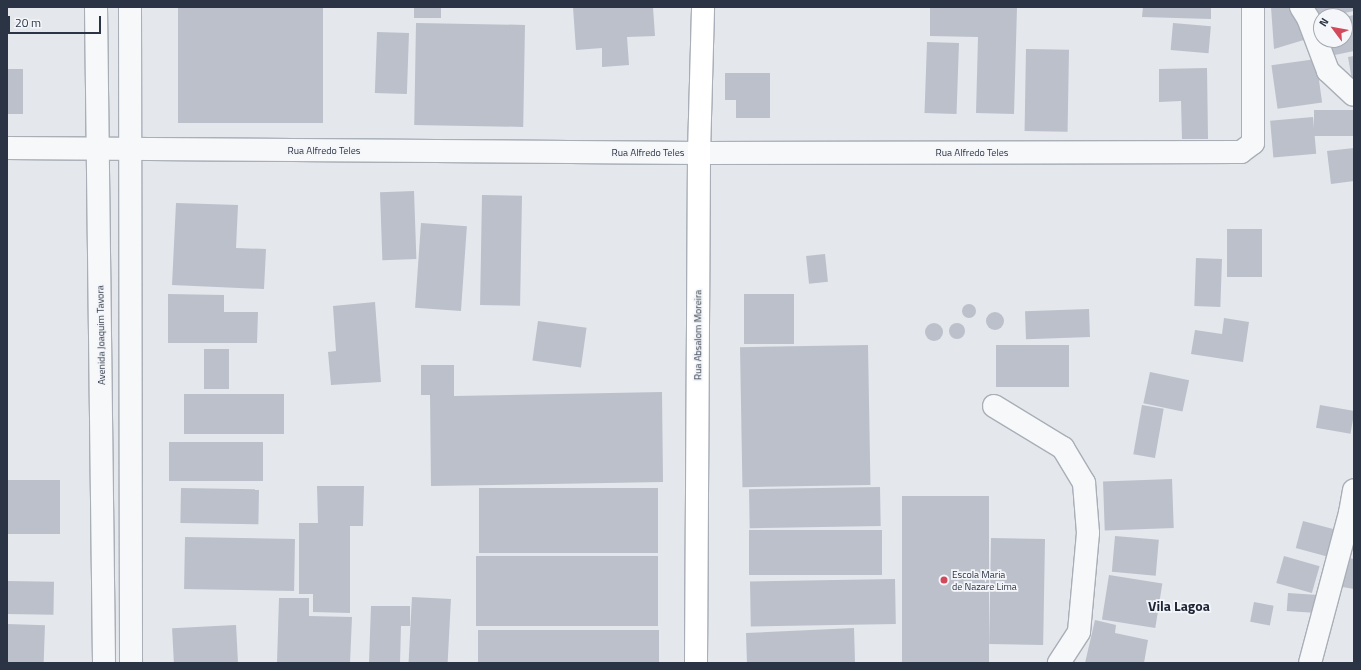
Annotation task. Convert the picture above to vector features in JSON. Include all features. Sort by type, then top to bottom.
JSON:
[{"type":"street","name":"Avenida Joaquim Tavora","points":[[96,7],[99,149],[104,663]]},
{"type":"street","points":[[130,7],[132,150],[131,663]]},
{"type":"street","name":"Rua Absalom Moreira","points":[[696,663],[699,153],[703,7]]},
{"type":"street","name":"Rua Alfredo Teles","points":[[7,148],[699,153],[1241,152],[1253,144],[1253,7]]},
{"type":"street","points":[[1302,7],[1308,18],[1328,71],[1354,95]]},
{"type":"street","points":[[994,406],[1063,448],[1084,483],[1088,533],[1079,632],[1060,663]]},
{"type":"street","points":[[1310,663],[1350,513],[1354,490]]},
{"type":"building","points":[[178,7],[323,7],[323,123],[178,123]]},
{"type":"building","points":[[414,7],[441,7],[441,18],[414,18]]},
{"type":"building","points":[[573,7],[653,7],[655,36],[627,37],[629,65],[602,67],[602,48],[576,50]]},
{"type":"building","points":[[930,7],[1017,7],[1014,114],[976,113],[978,37],[930,36]]},
{"type":"building","points":[[1143,7],[1211,7],[1211,19],[1142,17]]},
{"type":"building","points":[[1271,7],[1292,7],[1307,39],[1274,49]]},
{"type":"building","points":[[1311,7],[1354,7],[1353,11],[1353,8],[1313,8],[1313,15]]},
{"type":"building","points":[[1353,15],[1354,51],[1330,56],[1328,48],[1353,48]]},
{"type":"building","points":[[416,23],[525,25],[523,127],[414,125]]},
{"type":"building","points":[[1173,23],[1211,26],[1209,53],[1171,50]]},
{"type":"building","points":[[377,32],[409,33],[407,94],[375,93]]},
{"type":"building","points":[[927,42],[959,43],[957,114],[925,113]]},
{"type":"building","points":[[1026,49],[1069,50],[1068,132],[1025,131]]},
{"type":"building","points":[[1354,56],[1354,86],[1353,86],[1348,57]]},
{"type":"building","points":[[1316,59],[1322,103],[1278,109],[1271,65]]},
{"type":"building","points":[[1207,68],[1208,139],[1182,139],[1181,101],[1159,102],[1159,69]]},
{"type":"building","points":[[7,69],[23,69],[23,114],[7,114]]},
{"type":"building","points":[[725,73],[770,73],[770,118],[736,118],[736,100],[725,100]]},
{"type":"building","points":[[1314,110],[1354,110],[1354,136],[1314,136]]},
{"type":"building","points":[[1313,117],[1316,154],[1273,158],[1270,121]]},
{"type":"building","points":[[1354,148],[1354,181],[1331,184],[1327,151]]},
{"type":"building","points":[[414,191],[416,259],[382,260],[380,192]]},
{"type":"building","points":[[482,195],[522,196],[520,306],[480,305]]},
{"type":"building","points":[[176,203],[238,205],[236,248],[266,249],[264,289],[172,285]]},
{"type":"building","points":[[421,223],[467,226],[461,311],[415,308]]},
{"type":"building","points":[[1227,229],[1262,229],[1262,277],[1227,277]]},
{"type":"building","points":[[825,254],[828,282],[809,284],[806,256]]},
{"type":"building","points":[[1196,258],[1222,259],[1220,307],[1194,306]]},
{"type":"building","points":[[168,294],[224,295],[224,312],[258,312],[257,343],[168,343]]},
{"type":"building","points":[[744,294],[794,294],[794,344],[744,344]]},
{"type":"building","points":[[375,302],[381,382],[331,385],[328,352],[336,351],[333,306]]},
{"type":"building","points":[[966,304],[972,304],[976,308],[976,314],[972,318],[966,318],[962,314],[962,308]]},
{"type":"building","points":[[1089,309],[1090,337],[1026,339],[1025,311]]},
{"type":"building","points":[[995,312],[1001,315],[1004,321],[1001,327],[995,330],[989,327],[986,321],[989,315]]},
{"type":"building","points":[[1224,318],[1249,322],[1243,362],[1191,354],[1195,330],[1222,334]]},
{"type":"building","points":[[538,321],[587,328],[581,367],[532,361]]},
{"type":"building","points":[[934,323],[938,324],[942,328],[942,336],[938,340],[934,341],[930,340],[926,336],[925,332],[926,328],[930,324]]},
{"type":"building","points":[[957,323],[964,328],[965,331],[960,338],[957,339],[950,334],[949,331],[954,324]]},
{"type":"building","points":[[868,345],[870,485],[742,487],[740,347]]},
{"type":"building","points":[[996,345],[1069,345],[1069,387],[996,387]]},
{"type":"building","points":[[204,349],[229,349],[229,389],[204,389]]},
{"type":"building","points":[[421,365],[454,365],[454,396],[662,392],[663,482],[431,486],[430,395],[421,395]]},
{"type":"building","points":[[1150,372],[1189,380],[1182,412],[1143,403]]},
{"type":"building","points":[[184,394],[284,394],[284,434],[184,434]]},
{"type":"building","points":[[1142,405],[1164,409],[1155,458],[1133,454]]},
{"type":"building","points":[[1320,405],[1354,411],[1350,434],[1316,428]]},
{"type":"building","points":[[169,442],[263,442],[263,481],[169,481]]},
{"type":"building","points":[[1172,479],[1174,528],[1105,530],[1103,481]]},
{"type":"building","points":[[7,480],[60,480],[60,534],[7,534]]},
{"type":"building","points":[[317,486],[364,486],[363,526],[350,526],[350,613],[313,612],[313,594],[299,594],[299,523],[318,523]]},
{"type":"building","points":[[880,487],[881,526],[750,528],[749,489]]},
{"type":"building","points":[[181,488],[259,489],[258,524],[180,523]]},
{"type":"building","points":[[479,488],[658,488],[658,553],[479,553]]},
{"type":"building","name":"Escola Maria de Nazare Lima","points":[[902,496],[989,496],[989,663],[902,663]]},
{"type":"building","points":[[1303,521],[1341,531],[1333,558],[1296,548]]},
{"type":"building","points":[[749,530],[882,530],[882,575],[749,575]]},
{"type":"building","points":[[1115,536],[1159,540],[1156,576],[1112,572]]},
{"type":"building","points":[[185,537],[295,539],[294,591],[184,589]]},
{"type":"building","points":[[991,538],[1045,539],[1043,645],[989,644]]},
{"type":"building","points":[[476,556],[658,556],[658,626],[476,626]]},
{"type":"building","points":[[1284,556],[1320,566],[1312,593],[1276,583]]},
{"type":"building","points":[[1344,557],[1354,559],[1354,589],[1337,586]]},
{"type":"building","points":[[1109,575],[1162,583],[1155,628],[1102,619]]},
{"type":"building","points":[[895,579],[896,624],[751,627],[750,582]]},
{"type":"building","points":[[7,581],[54,582],[53,615],[7,614]]},
{"type":"building","points":[[1288,593],[1318,595],[1317,613],[1287,611]]},
{"type":"building","points":[[412,597],[451,599],[448,663],[409,663]]},
{"type":"building","points":[[279,598],[309,598],[309,616],[352,617],[350,663],[277,663]]},
{"type":"building","points":[[1254,602],[1274,606],[1270,625],[1250,622]]},
{"type":"building","points":[[371,606],[410,606],[410,626],[401,626],[400,663],[369,663]]},
{"type":"building","points":[[1095,620],[1116,625],[1115,633],[1148,640],[1144,663],[1085,663]]},
{"type":"building","points":[[7,624],[45,625],[44,663],[7,663]]},
{"type":"building","points":[[236,625],[238,663],[174,663],[172,628]]},
{"type":"building","points":[[854,628],[855,663],[747,663],[746,633]]},
{"type":"building","points":[[478,630],[659,630],[659,663],[478,663]]},
{"type":"place","name":"Escola Maria de Nazare Lima","points":[[944,580]]},
{"type":"district","name":"Vila Lagoa","points":[[1179,606]]}]
